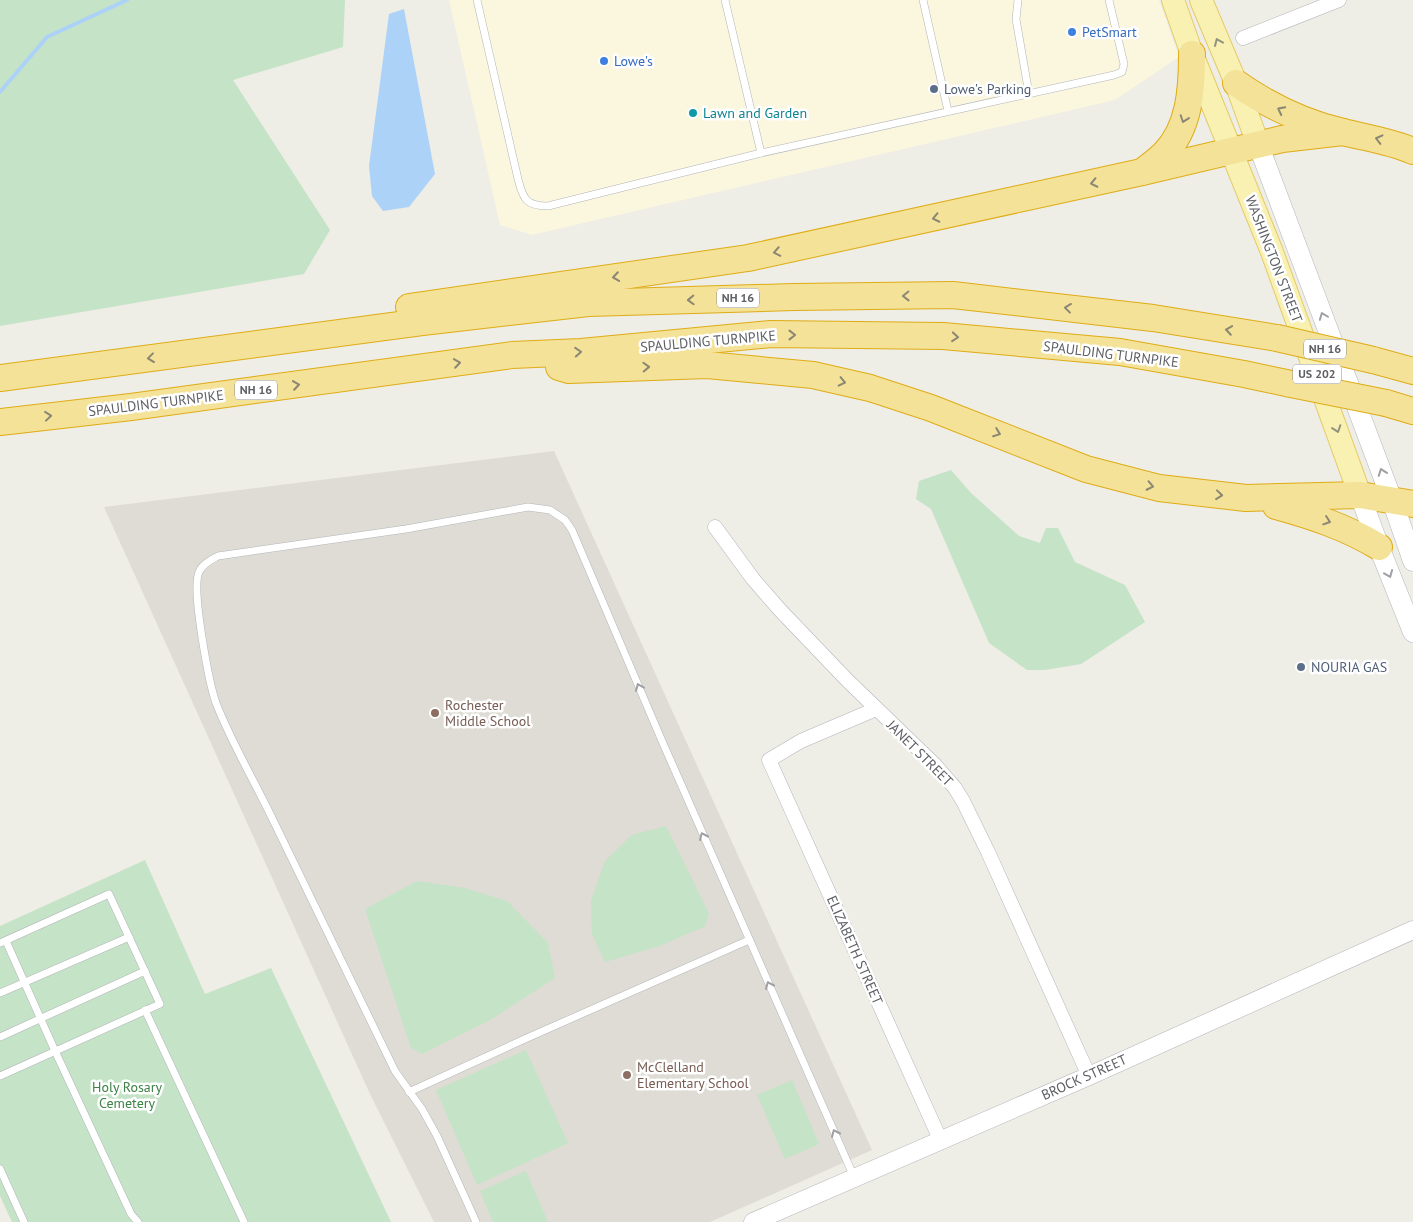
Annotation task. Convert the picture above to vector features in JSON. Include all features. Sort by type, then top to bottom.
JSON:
[{"type":"highway","points":[[1142,172],[1165,153],[1176,138],[1184,121],[1192,77],[1192,54]]},
{"type":"highway","points":[[1236,83],[1284,113],[1343,132],[1395,143],[1413,151]]},
{"type":"highway","points":[[199,352],[294,326],[454,299],[748,258],[1232,152],[1258,144],[1282,139],[1343,132]]},
{"type":"highway","name":"NH 16","points":[[0,378],[422,322],[588,303],[953,295],[1153,318],[1277,338],[1413,371]]},
{"type":"highway","name":"SPAULDING TURNPIKE","points":[[0,422],[131,407],[512,355],[581,352],[771,334],[943,336],[1120,352],[1244,374],[1386,403],[1413,412]]},
{"type":"highway","points":[[512,355],[569,370],[708,365],[813,375],[870,388],[931,408],[1086,468],[1159,488],[1246,498],[1360,495],[1403,502]]},
{"type":"highway","points":[[1246,498],[1336,524],[1361,536],[1379,548]]},
{"type":"main road","name":"WASHINGTON STREET","points":[[1173,0],[1192,54],[1294,312],[1379,548],[1413,632]]},
{"type":"main road","name":"WASHINGTON STREET","points":[[1201,0],[1403,502],[1413,561]]},
{"type":"street","points":[[1243,38],[1339,0]]},
{"type":"street","name":"JANET STREET","points":[[715,527],[753,579],[780,610],[876,709],[935,765],[955,788],[988,852],[1088,1076]]},
{"type":"street","name":"ELIZABETH STREET","points":[[876,709],[801,741],[769,760],[940,1139]]},
{"type":"street","name":"BROCK STREET","points":[[753,1222],[1088,1076],[1413,930]]},
{"type":"lane","points":[[477,0],[522,196],[528,202],[537,206],[548,206],[761,153],[1114,75],[1122,72],[1124,64],[1109,0]]},
{"type":"lane","points":[[725,0],[761,153]]},
{"type":"lane","points":[[923,0],[948,111]]},
{"type":"lane","points":[[1018,0],[1016,19],[1029,94]]},
{"type":"lane","points":[[476,1222],[438,1136],[422,1109],[394,1071],[262,796],[229,733],[216,701],[211,688],[203,643],[197,586],[198,573],[204,564],[218,556],[406,529],[528,507],[550,510],[559,515],[572,530],[854,1178]]},
{"type":"lane","points":[[0,1076],[54,1051],[145,1010],[160,1004],[109,894],[3,942],[25,983],[54,1051],[131,1214],[138,1222]]},
{"type":"lane","points":[[0,993],[128,937]]},
{"type":"lane","points":[[409,1092],[749,940]]},
{"type":"lane","points":[[0,1037],[145,971]]},
{"type":"lane","points":[[145,1010],[244,1222]]},
{"type":"lane","points":[[0,1169],[24,1222]]},
{"type":"lane","points":[[128,1222],[131,1214]]},
{"type":"shaded area","points":[[449,0],[1159,0],[1179,57],[1115,100],[532,235],[500,225]]},
{"type":"shaded area","name":"Rochester Middle School","points":[[554,451],[872,1150],[710,1222],[434,1222],[370,1094],[104,507]]},
{"type":"green space","points":[[0,0],[345,0],[343,47],[233,80],[330,230],[304,274],[0,326]]},
{"type":"green space","points":[[951,470],[971,493],[1019,536],[1040,543],[1046,528],[1058,528],[1075,562],[1125,585],[1145,622],[1081,664],[1045,670],[1027,670],[989,643],[931,509],[916,499],[919,481]]},
{"type":"green space","points":[[666,826],[709,914],[705,926],[660,946],[605,962],[592,934],[591,901],[605,861],[632,835]]},
{"type":"green space","name":"Holy Rosary Cemetery","points":[[145,860],[205,994],[271,968],[391,1222],[12,1222],[0,1196],[0,926]]},
{"type":"green space","points":[[417,881],[465,888],[507,901],[548,943],[555,978],[490,1020],[422,1054],[411,1048],[365,909]]},
{"type":"green space","points":[[526,1050],[568,1143],[477,1185],[436,1090]]},
{"type":"green space","points":[[792,1080],[819,1144],[785,1159],[757,1095]]},
{"type":"green space","points":[[526,1171],[548,1222],[493,1222],[480,1191]]},
{"type":"water","points":[[404,9],[435,174],[409,207],[383,211],[372,196],[369,166],[389,14]]},
{"type":"waterway","points":[[0,92],[47,37],[127,0]]},
{"type":"place","name":"PetSmart","points":[[1072,32]]},
{"type":"place","name":"Lowe's","points":[[604,61]]},
{"type":"place","name":"Lowe's Parking","points":[[934,89]]},
{"type":"place","name":"Lawn and Garden","points":[[693,113]]},
{"type":"place","name":"NOURIA GAS","points":[[1301,667]]},
{"type":"place","name":"Rochester Middle School","points":[[435,713]]},
{"type":"place","name":"McClelland Elementary School","points":[[627,1075]]}]
